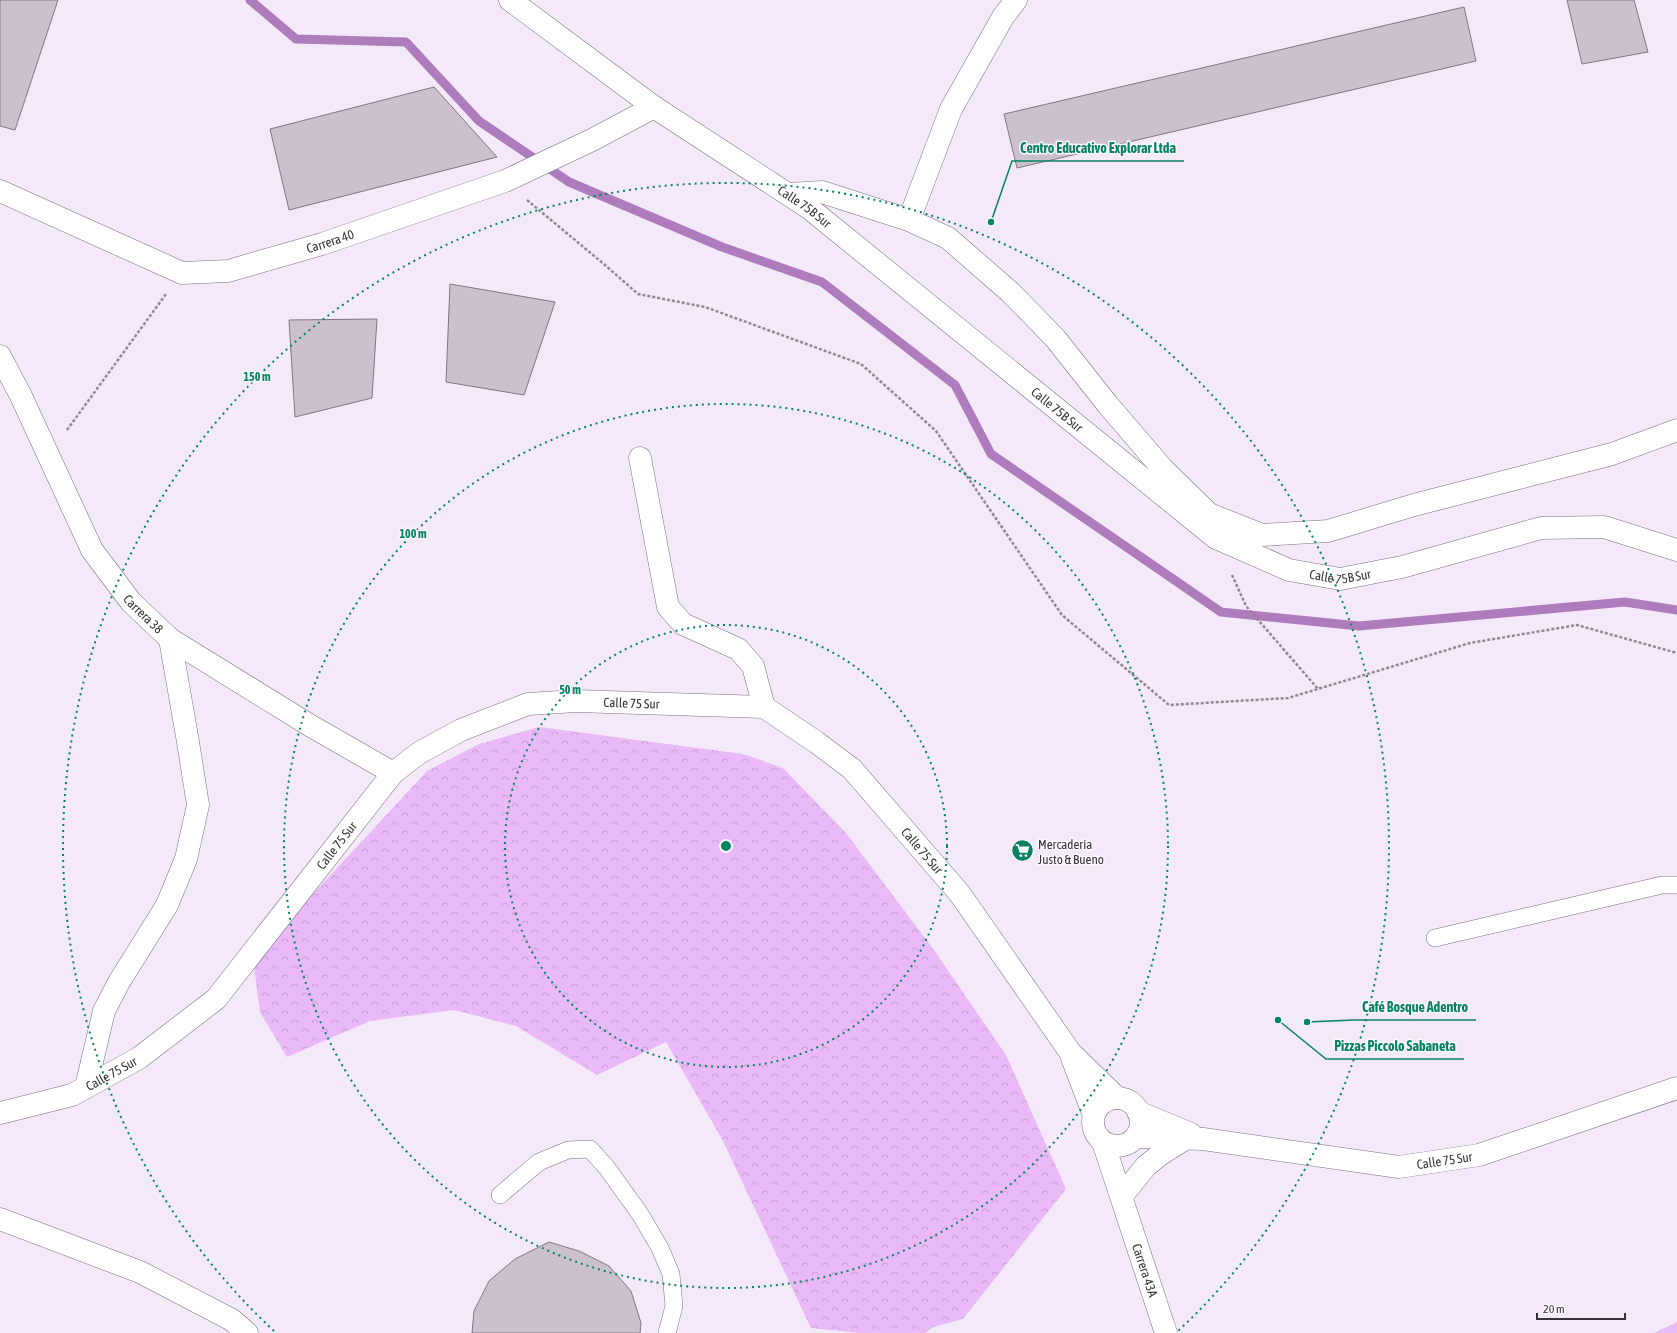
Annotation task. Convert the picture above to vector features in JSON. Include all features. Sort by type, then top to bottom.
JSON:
[{"type":"street","name":"Calle 75B Sur","points":[[510,0],[654,107],[809,208],[1216,538],[1289,570],[1340,579],[1402,567],[1541,528],[1604,527],[1677,550]]},
{"type":"street","points":[[909,220],[951,109],[1003,17],[1016,0]]},
{"type":"street","name":"Carrera 40","points":[[0,191],[182,273],[228,271],[322,244],[505,181],[592,140],[654,107]]},
{"type":"street","points":[[789,194],[822,192],[909,220],[948,238],[1010,292],[1055,338],[1108,405],[1162,468],[1209,514],[1262,535],[1328,531],[1421,503],[1612,454],[1677,430]]},
{"type":"street","name":"Carrera 38","points":[[0,356],[21,396],[92,550],[131,602],[170,640],[310,726],[393,773]]},
{"type":"street","points":[[640,458],[668,607],[683,624],[738,649],[753,666],[764,707]]},
{"type":"street","points":[[79,1091],[104,1011],[119,982],[167,905],[186,859],[198,805],[170,640]]},
{"type":"street","name":"Calle 75 Sur","points":[[0,1113],[79,1091],[138,1058],[216,999],[393,773],[419,753],[461,730],[528,704],[576,701],[764,707],[816,742],[852,770],[960,894],[1070,1052],[1117,1098]]},
{"type":"street","name":"Calle 75 Sur","points":[[1070,1052],[1094,1115]]},
{"type":"street","name":"Calle 75 Sur","points":[[1130,1141],[1194,1139],[1399,1167],[1479,1155],[1677,1088]]},
{"type":"street","points":[[1117,1098],[1126,1100],[1133,1105],[1138,1112],[1141,1120],[1140,1129],[1130,1141],[1110,1145],[1103,1142],[1094,1130],[1094,1115],[1099,1106],[1107,1101],[1117,1098]]},
{"type":"street","name":"Calle 75 Sur","points":[[1138,1112],[1194,1139]]},
{"type":"street","points":[[1125,1199],[1146,1166],[1161,1154],[1194,1139]]},
{"type":"street","name":"Carrera 43A","points":[[1125,1199],[1130,1141]]},
{"type":"street","name":"Carrera 43A","points":[[1103,1142],[1125,1199],[1166,1333]]},
{"type":"street","points":[[0,1219],[140,1272],[232,1320],[247,1333]]},
{"type":"lane","points":[[1436,938],[1662,885],[1677,886]]},
{"type":"lane","points":[[500,1195],[539,1162],[568,1150],[590,1149],[607,1168],[640,1214],[660,1248],[671,1274],[674,1306],[667,1333]]},
{"type":"path","points":[[505,181],[638,294],[705,307],[861,364],[936,431],[1062,615],[1169,705],[1288,698],[1470,643],[1577,625],[1677,653]]},
{"type":"path","points":[[70,426],[155,309]]},
{"type":"path","points":[[1246,606],[1318,689]]},
{"type":"green space","points":[[539,727],[743,754],[783,768],[846,833],[934,950],[1006,1055],[1066,1189],[963,1319],[933,1327],[925,1333],[861,1333],[811,1328],[722,1139],[666,1042],[597,1075],[516,1026],[454,1010],[370,1021],[287,1057],[260,1012],[254,967],[275,935],[427,771],[479,744]]},
{"type":"green space","points":[[1677,1322],[1677,1333],[1654,1333]]},
{"type":"building","points":[[0,0],[58,0],[15,130],[0,126]]},
{"type":"building","points":[[1567,0],[1634,0],[1648,52],[1582,64]]},
{"type":"building","points":[[1464,7],[1476,61],[1017,168],[1004,114]]},
{"type":"building","points":[[434,87],[497,157],[289,210],[270,129]]},
{"type":"building","points":[[450,284],[555,302],[524,395],[446,382]]},
{"type":"building","points":[[377,319],[372,398],[295,417],[289,320]]},
{"type":"building","points":[[549,1242],[579,1251],[609,1266],[631,1291],[641,1323],[640,1333],[472,1333],[474,1311],[489,1281],[515,1259]]},
{"type":"waterway","points":[[250,0],[296,39],[406,42],[479,121],[569,182],[722,247],[822,282],[955,385],[991,454],[1221,612],[1359,626],[1625,602],[1677,610]]},
{"type":"place","name":"Centro Educativo Explorar Ltda","points":[[991,222]]},
{"type":"place","name":"Mercadería Justo & Bueno","points":[[1022,851]]},
{"type":"place","name":"Pizzas Piccolo Sabaneta","points":[[1278,1020]]},
{"type":"place","name":"Café Bosque Adentro","points":[[1307,1022]]}]
